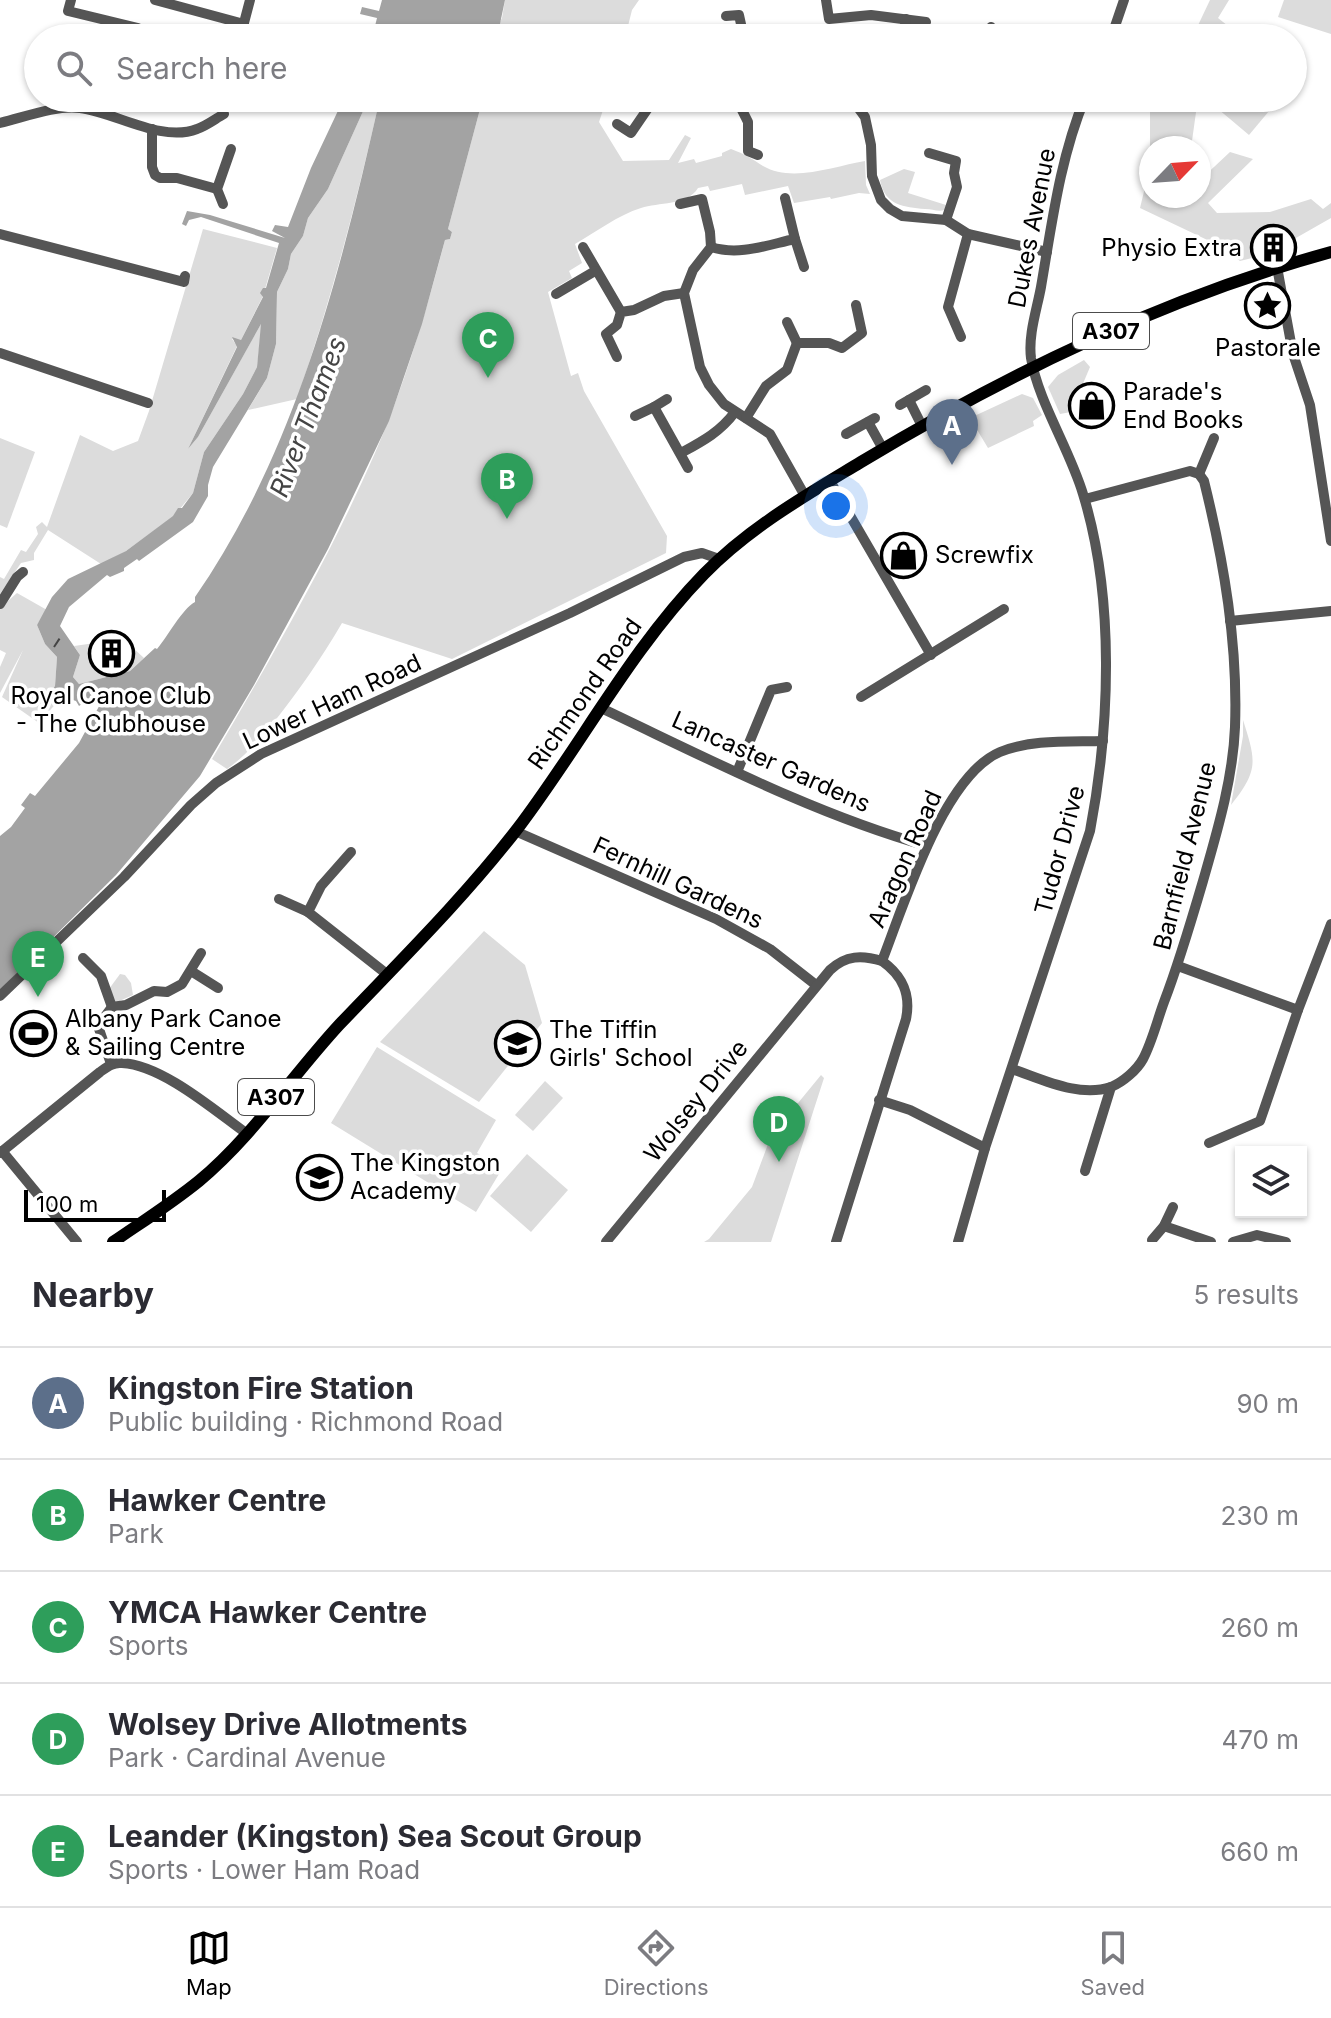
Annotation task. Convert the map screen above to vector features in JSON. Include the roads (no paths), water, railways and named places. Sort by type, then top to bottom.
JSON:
[{"type":"main road","name":"A307","points":[[1277,267],[1331,252]]},
{"type":"main road","name":"Richmond Road","points":[[113,1242],[200,1180],[458,900],[515,831],[646,644],[690,589],[745,535],[922,426],[1033,368],[1120,326],[1190,297],[1277,267]]},
{"type":"street","points":[[71,0],[68,11],[122,24]]},
{"type":"street","points":[[155,0],[244,24],[250,0]]},
{"type":"street","points":[[826,0],[829,19],[871,15],[926,22]]},
{"type":"street","points":[[1116,24],[1124,0]]},
{"type":"street","points":[[726,16],[744,14],[744,24]]},
{"type":"street","points":[[905,24],[906,19]]},
{"type":"street","points":[[0,123],[48,112]]},
{"type":"street","points":[[94,112],[152,129],[177,132],[194,130],[224,114]]},
{"type":"street","points":[[617,124],[631,133],[645,112]]},
{"type":"street","points":[[743,112],[748,122],[749,152]]},
{"type":"street","points":[[862,112],[869,132],[872,176],[881,200],[902,216],[946,220],[968,234],[1047,252]]},
{"type":"street","name":"Dukes Avenue","points":[[1033,368],[1031,339],[1047,252],[1065,156],[1080,112]]},
{"type":"street","points":[[152,129],[152,167],[155,175],[217,189]]},
{"type":"street","points":[[223,204],[217,189],[231,149]]},
{"type":"street","points":[[929,153],[956,161],[954,173],[957,187],[946,220]]},
{"type":"street","points":[[680,204],[701,194],[710,232],[711,247],[693,270],[684,293],[700,367],[724,404],[770,434],[805,496]]},
{"type":"street","points":[[785,198],[804,267]]},
{"type":"street","points":[[0,234],[183,282]]},
{"type":"street","points":[[961,337],[948,307],[968,234]]},
{"type":"street","points":[[711,247],[726,252],[739,251],[795,239]]},
{"type":"street","points":[[583,247],[621,312],[617,325],[606,334],[617,357]]},
{"type":"street","points":[[1277,267],[1293,354],[1310,405],[1331,541]]},
{"type":"street","points":[[556,294],[595,271]]},
{"type":"street","points":[[621,312],[634,310],[664,296],[684,293]]},
{"type":"street","points":[[797,343],[829,343],[842,348],[867,336],[856,305]]},
{"type":"street","points":[[746,418],[766,386],[787,370],[797,343],[787,322]]},
{"type":"street","points":[[0,353],[148,403]]},
{"type":"street","name":"Tudor Drive","points":[[958,1242],[985,1148],[1090,831],[1103,741],[1106,687],[1103,612],[1094,544],[1085,499],[1033,368]]},
{"type":"street","points":[[922,426],[904,402],[926,390]]},
{"type":"street","points":[[635,416],[667,399]]},
{"type":"street","points":[[654,407],[688,468]]},
{"type":"street","points":[[681,453],[711,437],[725,426],[735,412]]},
{"type":"street","points":[[846,434],[872,420],[883,449]]},
{"type":"street","points":[[1085,499],[1190,471],[1199,474],[1214,438]]},
{"type":"street","name":"Barnfield Avenue","points":[[1111,1087],[1124,1079],[1143,1059],[1178,966],[1228,783],[1235,729],[1230,621],[1222,557],[1204,481],[1199,474]]},
{"type":"street","points":[[830,481],[931,655]]},
{"type":"street","name":"Lower Ham Road","points":[[0,996],[119,882],[198,798],[261,754],[497,647],[684,557],[707,554],[716,562]]},
{"type":"street","points":[[0,604],[23,572]]},
{"type":"street","points":[[861,697],[1004,609]]},
{"type":"street","points":[[1230,621],[1331,611]]},
{"type":"street","points":[[737,772],[771,690],[787,687]]},
{"type":"street","name":"Lancaster Gardens","points":[[601,708],[737,772],[886,834],[927,846]]},
{"type":"street","name":"Aragon Road","points":[[882,961],[927,846],[958,789],[982,762],[1020,746],[1103,741]]},
{"type":"street","name":"Fernhill Gardens","points":[[515,831],[716,919],[770,949],[816,985]]},
{"type":"street","points":[[308,912],[321,886],[351,852]]},
{"type":"street","points":[[279,899],[308,912],[388,975]]},
{"type":"street","points":[[1209,1143],[1260,1121],[1331,924]]},
{"type":"street","points":[[111,1064],[98,1026],[112,1007],[126,1005],[154,991],[167,992],[182,984],[201,953]]},
{"type":"street","name":"Aragon Road","points":[[816,985],[845,959],[862,957],[882,961],[899,976],[908,1008],[836,1242]]},
{"type":"street","points":[[83,958],[101,976],[112,1007]]},
{"type":"street","points":[[1178,966],[1298,1010]]},
{"type":"street","points":[[191,971],[218,988]]},
{"type":"street","name":"Wolsey Drive","points":[[606,1242],[816,985]]},
{"type":"street","points":[[77,1242],[1,1152],[111,1064],[144,1067],[176,1084],[246,1133]]},
{"type":"street","points":[[1012,1069],[1068,1088],[1093,1090],[1111,1087],[1085,1171]]},
{"type":"street","points":[[879,1100],[910,1110],[985,1148]]},
{"type":"street","points":[[1152,1240],[1164,1226],[1173,1207]]},
{"type":"street","points":[[1164,1226],[1211,1242]]},
{"type":"street","points":[[1233,1242],[1257,1235],[1286,1242]]},
{"type":"water","points":[[382,0],[505,0],[500,24],[376,24],[377,18],[360,14],[362,7],[379,11]]},
{"type":"water","name":"River Thames","points":[[337,112],[363,112],[328,189],[308,218],[277,292],[276,344],[267,378],[213,467],[208,496],[193,522],[139,561],[137,559],[124,568],[124,571],[110,577],[107,575],[69,607],[60,626],[80,655],[73,677],[79,684],[130,671],[157,649],[195,602],[195,597],[231,540],[288,420],[311,357],[349,228],[377,112],[479,112],[448,229],[452,232],[450,239],[445,240],[422,324],[389,421],[328,549],[254,685],[200,776],[116,875],[0,990],[0,836],[25,808],[21,805],[30,793],[35,796],[79,743],[103,699],[97,696],[82,701],[79,706],[76,701],[51,693],[55,686],[57,657],[45,644],[37,625],[52,597],[68,579],[126,551],[173,516],[178,508],[182,508],[193,493],[204,452],[243,394],[257,367],[261,324],[198,437],[188,449],[237,347],[232,337],[241,340],[263,297],[260,293],[266,288],[279,243],[201,217],[189,220],[186,226],[182,224],[187,211],[285,238],[272,231],[275,225],[288,227]]},
{"type":"place","name":"Physio Extra","points":[[1273,248]]},
{"type":"place","name":"Pastorale","points":[[1268,306]]},
{"type":"place","name":"YMCA Hawker Centre","points":[[488,378]]},
{"type":"place","name":"Parade's End Books","points":[[1092,406]]},
{"type":"place","name":"Kingston Fire Station","points":[[952,465]]},
{"type":"place","name":"Hawker Centre","points":[[507,519]]},
{"type":"place","name":"Screwfix","points":[[904,555]]},
{"type":"place","name":"Royal Canoe Club - The Clubhouse","points":[[111,654]]},
{"type":"place","name":"Leander (Kingston) Sea Scout Group","points":[[38,997]]},
{"type":"place","name":"Albany Park Canoe & Sailing Centre","points":[[34,1033]]},
{"type":"place","name":"The Tiffin Girls' School","points":[[518,1044]]},
{"type":"place","name":"Wolsey Drive Allotments","points":[[779,1162]]},
{"type":"place","name":"The Kingston Academy","points":[[319,1177]]}]
